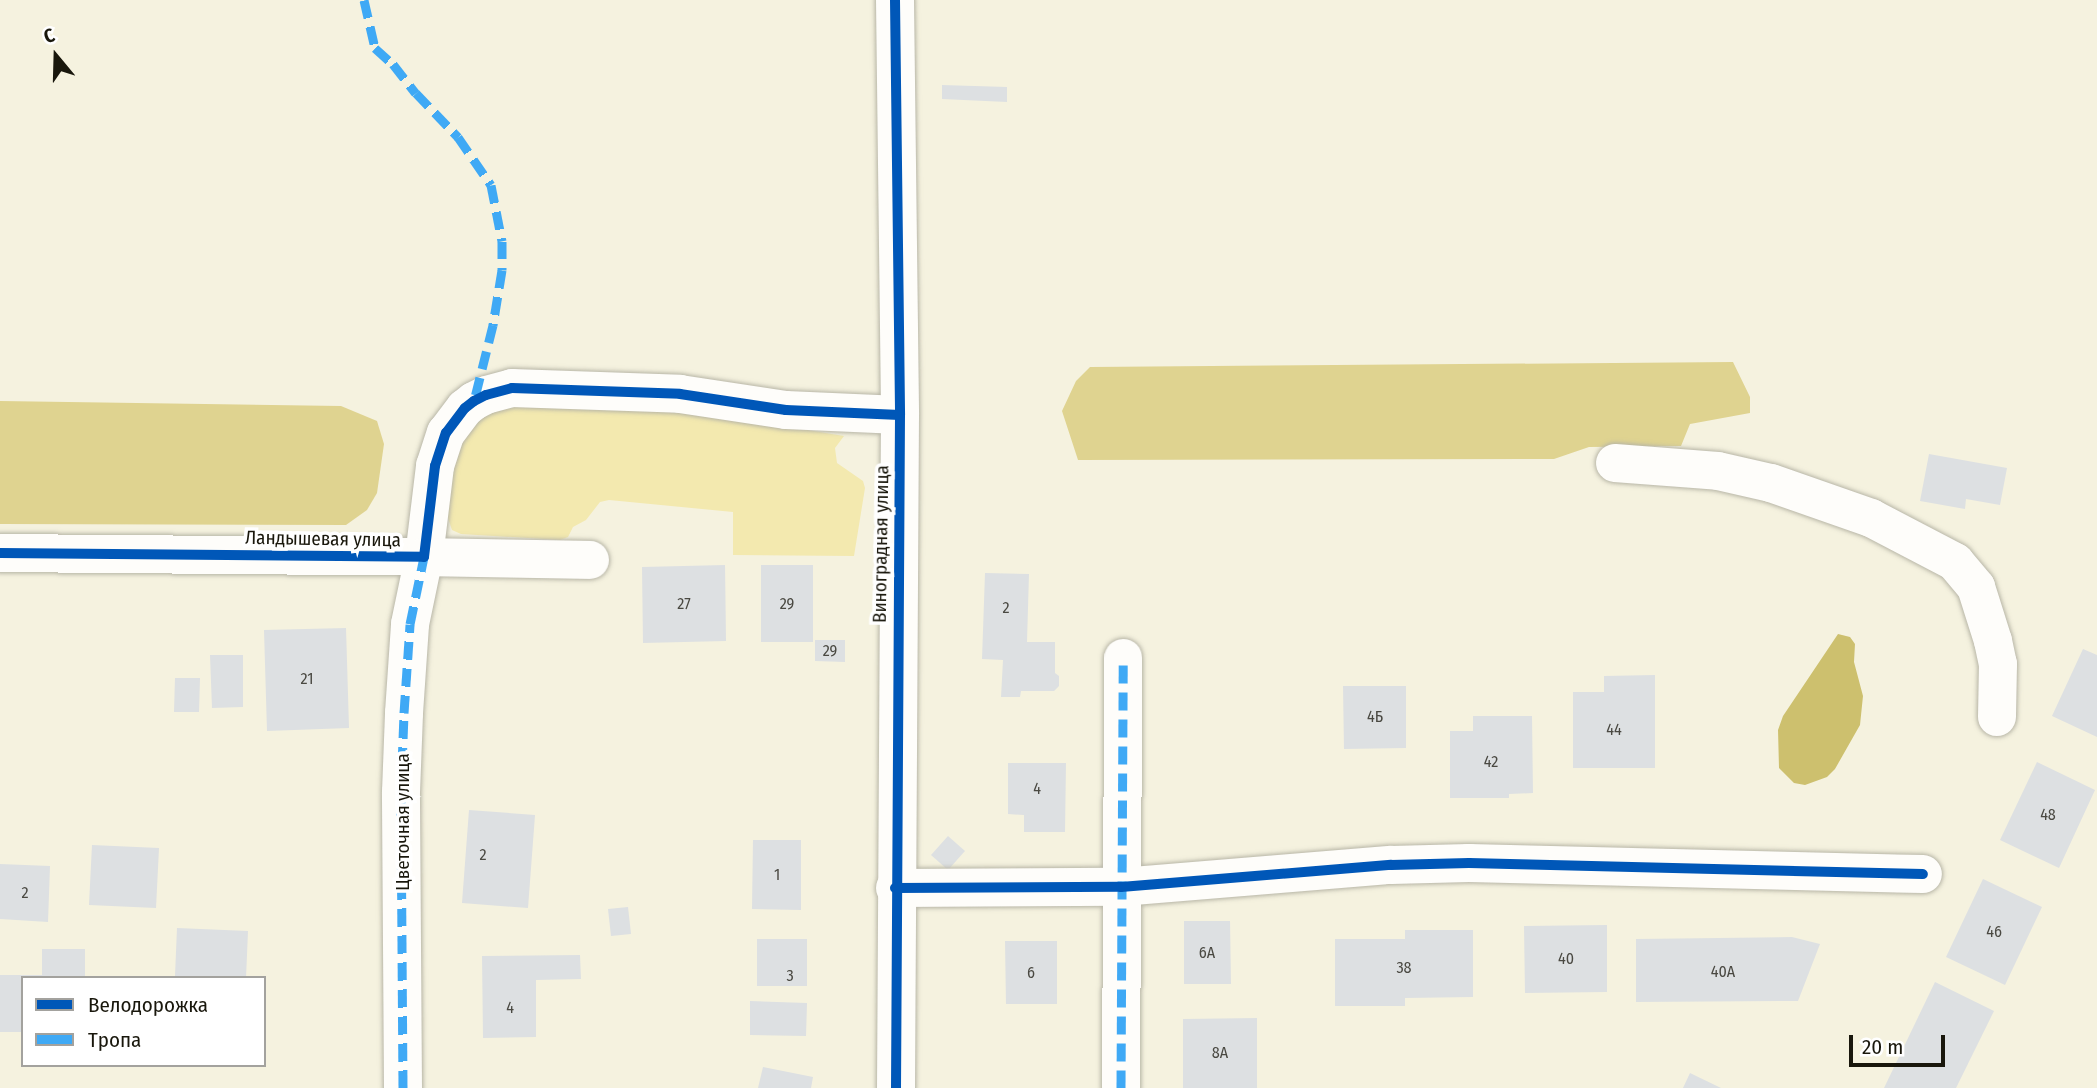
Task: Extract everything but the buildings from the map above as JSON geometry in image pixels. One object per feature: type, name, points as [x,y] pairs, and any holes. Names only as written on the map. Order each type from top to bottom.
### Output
[{"type":"street","name":"Виноградная улица","points":[[895,0],[900,415],[895,888],[896,1088]]},
{"type":"street","name":"Ландышевая улица","points":[[0,554],[424,557],[435,466],[446,433],[465,408],[499,390],[527,387],[680,394],[786,410],[900,415]]},
{"type":"street","points":[[1615,463],[1718,471],[1771,483],[1871,518],[1955,562],[1976,587],[1993,641],[1998,664],[1997,717]]},
{"type":"street","points":[[424,557],[590,560]]},
{"type":"street","name":"Цветочная улица","points":[[403,1088],[404,726],[410,624],[424,557]]},
{"type":"street","points":[[1121,1088],[1123,658]]},
{"type":"street","points":[[895,888],[1121,887],[1391,865],[1469,863],[1923,874]]},
{"type":"shaded area","points":[[1733,362],[1750,397],[1750,413],[1690,424],[1681,446],[1589,447],[1554,459],[1078,460],[1062,411],[1076,381],[1090,367]]},
{"type":"shaded area","points":[[0,401],[341,406],[377,421],[384,444],[377,493],[367,510],[346,525],[0,524]]},
{"type":"shaded area","points":[[539,402],[729,417],[844,436],[835,448],[837,463],[863,481],[865,488],[854,556],[733,555],[733,512],[609,500],[600,502],[586,520],[573,527],[568,537],[560,540],[461,534],[452,530],[447,515],[453,456],[475,424],[495,408]]},
{"type":"shaded area","points":[[1838,634],[1850,637],[1855,644],[1854,662],[1863,696],[1860,725],[1835,769],[1827,777],[1805,785],[1794,783],[1779,768],[1778,730],[1783,716]]},
{"type":"marked path","points":[[364,0],[375,48],[393,64],[416,93],[458,137],[491,185],[502,241],[502,270],[493,325],[474,401]]},
{"type":"marked path","points":[[403,1088],[401,792],[404,713],[410,624],[424,557]]},
{"type":"marked path","points":[[1121,1088],[1123,658]]},
{"type":"cycle path","points":[[895,0],[900,415],[896,1088]]},
{"type":"cycle path","points":[[0,553],[424,557],[435,466],[446,433],[465,408],[474,401],[512,388],[680,394],[786,410],[900,415]]},
{"type":"cycle path","points":[[895,888],[1121,887],[1391,865],[1469,863],[1923,874]]}]
